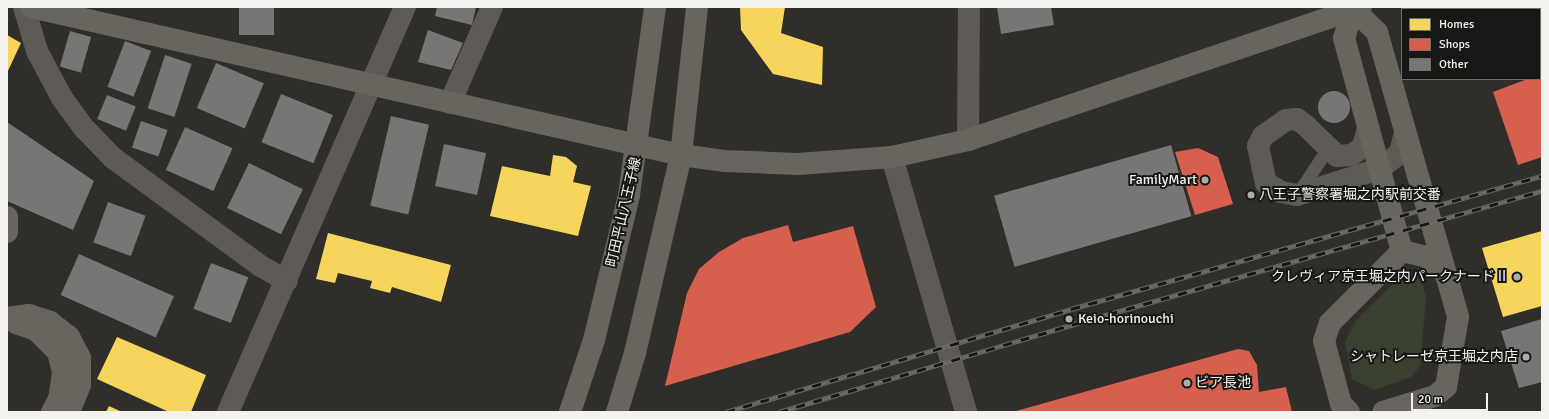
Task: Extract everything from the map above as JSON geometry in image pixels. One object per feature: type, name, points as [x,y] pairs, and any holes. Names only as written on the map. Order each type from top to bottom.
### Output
[{"type":"street","points":[[24,7],[37,50],[62,98],[84,128],[113,158],[259,265],[286,281]]},
{"type":"street","points":[[31,7],[638,146],[681,155],[771,164],[892,157],[968,140],[1357,8]]},
{"type":"street","points":[[228,412],[405,7]]},
{"type":"street","points":[[450,103],[492,7]]},
{"type":"street","name":"町田平山八王子線","points":[[570,412],[595,332],[638,146],[655,7]]},
{"type":"street","points":[[617,412],[637,345],[681,155],[697,7]]},
{"type":"street","points":[[968,140],[969,7]]},
{"type":"street","points":[[1357,8],[1344,38],[1402,251]]},
{"type":"street","points":[[1357,8],[1377,32],[1404,137],[1458,317],[1446,387],[1435,396],[1383,412]]},
{"type":"street","points":[[1368,128],[1363,147],[1352,155],[1337,156],[1327,150],[1297,120],[1286,120],[1263,136],[1258,146],[1266,183],[1281,192],[1297,195],[1379,169],[1400,153],[1404,137]]},
{"type":"street","points":[[892,157],[966,412]]},
{"type":"street","points":[[7,217],[7,232]]},
{"type":"street","points":[[1402,251],[1427,257],[1446,274]]},
{"type":"street","points":[[1349,412],[1341,404],[1324,341],[1330,323],[1402,251]]},
{"type":"street","points":[[7,319],[28,315],[50,322],[68,337],[80,358],[80,385],[69,412]]},
{"type":"street","points":[[7,319],[36,330],[58,352],[63,372],[59,399],[52,412]]},
{"type":"lane","points":[[1297,195],[1327,150]]},
{"type":"green space","points":[[1404,273],[1414,273],[1422,282],[1426,298],[1420,366],[1411,377],[1374,390],[1352,379],[1345,342],[1356,320]]},
{"type":"building: Homes","points":[[740,7],[785,7],[781,33],[823,47],[822,85],[773,74],[741,30]]},
{"type":"building: Homes","points":[[7,35],[21,43],[7,73]]},
{"type":"building: Homes","points":[[553,155],[566,157],[577,166],[573,182],[591,186],[578,236],[490,216],[502,166],[550,176]]},
{"type":"building: Homes","name":"クレヴィア京王堀之内パークナードⅡ","points":[[1542,231],[1542,306],[1503,317],[1482,248]]},
{"type":"building: Homes","points":[[328,233],[451,265],[441,302],[392,287],[390,293],[370,288],[372,281],[338,273],[335,283],[316,279]]},
{"type":"building: Homes","points":[[117,337],[206,375],[191,412],[169,412],[97,379]]},
{"type":"building: Homes","points":[[109,406],[122,412],[106,412]]},
{"type":"building: Shops","points":[[1542,21],[1542,157],[1518,165],[1493,92],[1524,80],[1541,80]]},
{"type":"building: Shops","name":"FamilyMart","points":[[1198,148],[1218,157],[1233,204],[1195,215],[1175,152]]},
{"type":"building: Shops","points":[[788,225],[793,242],[853,226],[876,307],[850,332],[665,386],[687,293],[699,269],[719,252],[743,238]]},
{"type":"building: Shops","name":"ビア長池","points":[[1238,349],[1249,351],[1257,365],[1259,392],[1286,387],[1292,412],[1012,412]]},
{"type":"building: Other","points":[[239,7],[274,7],[274,35],[239,35]]},
{"type":"building: Other","points":[[437,7],[476,7],[472,25],[435,16]]},
{"type":"building: Other","points":[[997,7],[1051,7],[1054,25],[1001,34]]},
{"type":"building: Other","points":[[428,30],[463,43],[451,70],[418,62]]},
{"type":"building: Other","points":[[70,31],[91,37],[81,73],[60,67]]},
{"type":"building: Other","points":[[125,41],[151,51],[134,97],[107,87]]},
{"type":"building: Other","points":[[165,55],[192,64],[174,117],[148,108]]},
{"type":"building: Other","points":[[216,63],[264,83],[245,128],[197,108]]},
{"type":"building: Other","points":[[1331,91],[1337,91],[1346,95],[1350,107],[1346,119],[1337,123],[1331,123],[1322,119],[1318,110],[1318,104],[1322,95]]},
{"type":"building: Other","points":[[281,94],[333,115],[313,163],[262,142]]},
{"type":"building: Other","points":[[107,95],[136,107],[126,131],[97,119]]},
{"type":"building: Other","points":[[391,116],[429,125],[408,214],[370,206]]},
{"type":"building: Other","points":[[141,121],[167,130],[158,157],[132,147]]},
{"type":"building: Other","points":[[7,122],[94,181],[73,230],[7,201]]},
{"type":"building: Other","points":[[185,127],[233,148],[213,191],[166,170]]},
{"type":"building: Other","points":[[444,144],[486,153],[477,195],[435,186]]},
{"type":"building: Other","points":[[1171,145],[1191,216],[1015,267],[994,196]]},
{"type":"building: Other","points":[[249,163],[303,189],[281,234],[227,208]]},
{"type":"building: Other","points":[[108,202],[146,216],[131,256],[93,242]]},
{"type":"building: Other","points":[[79,254],[174,296],[156,337],[61,295]]},
{"type":"building: Other","points":[[211,263],[248,277],[231,323],[193,309]]},
{"type":"building: Other","name":"シャトレーゼ京王堀之内店","points":[[1542,319],[1542,382],[1519,388],[1501,331]]},
{"type":"railway","points":[[726,412],[1071,309],[1542,176]]},
{"type":"railway","points":[[779,412],[1074,324],[1542,191]]},
{"type":"place","name":"FamilyMart","points":[[1205,180]]},
{"type":"place","name":"八王子警察署堀之内駅前交番","points":[[1251,195]]},
{"type":"place","name":"クレヴィア京王堀之内パークナードⅡ","points":[[1517,277]]},
{"type":"place","name":"Keio-horinouchi","points":[[1069,319]]},
{"type":"place","name":"シャトレーゼ京王堀之内店","points":[[1526,357]]},
{"type":"place","name":"ビア長池","points":[[1187,383]]}]
